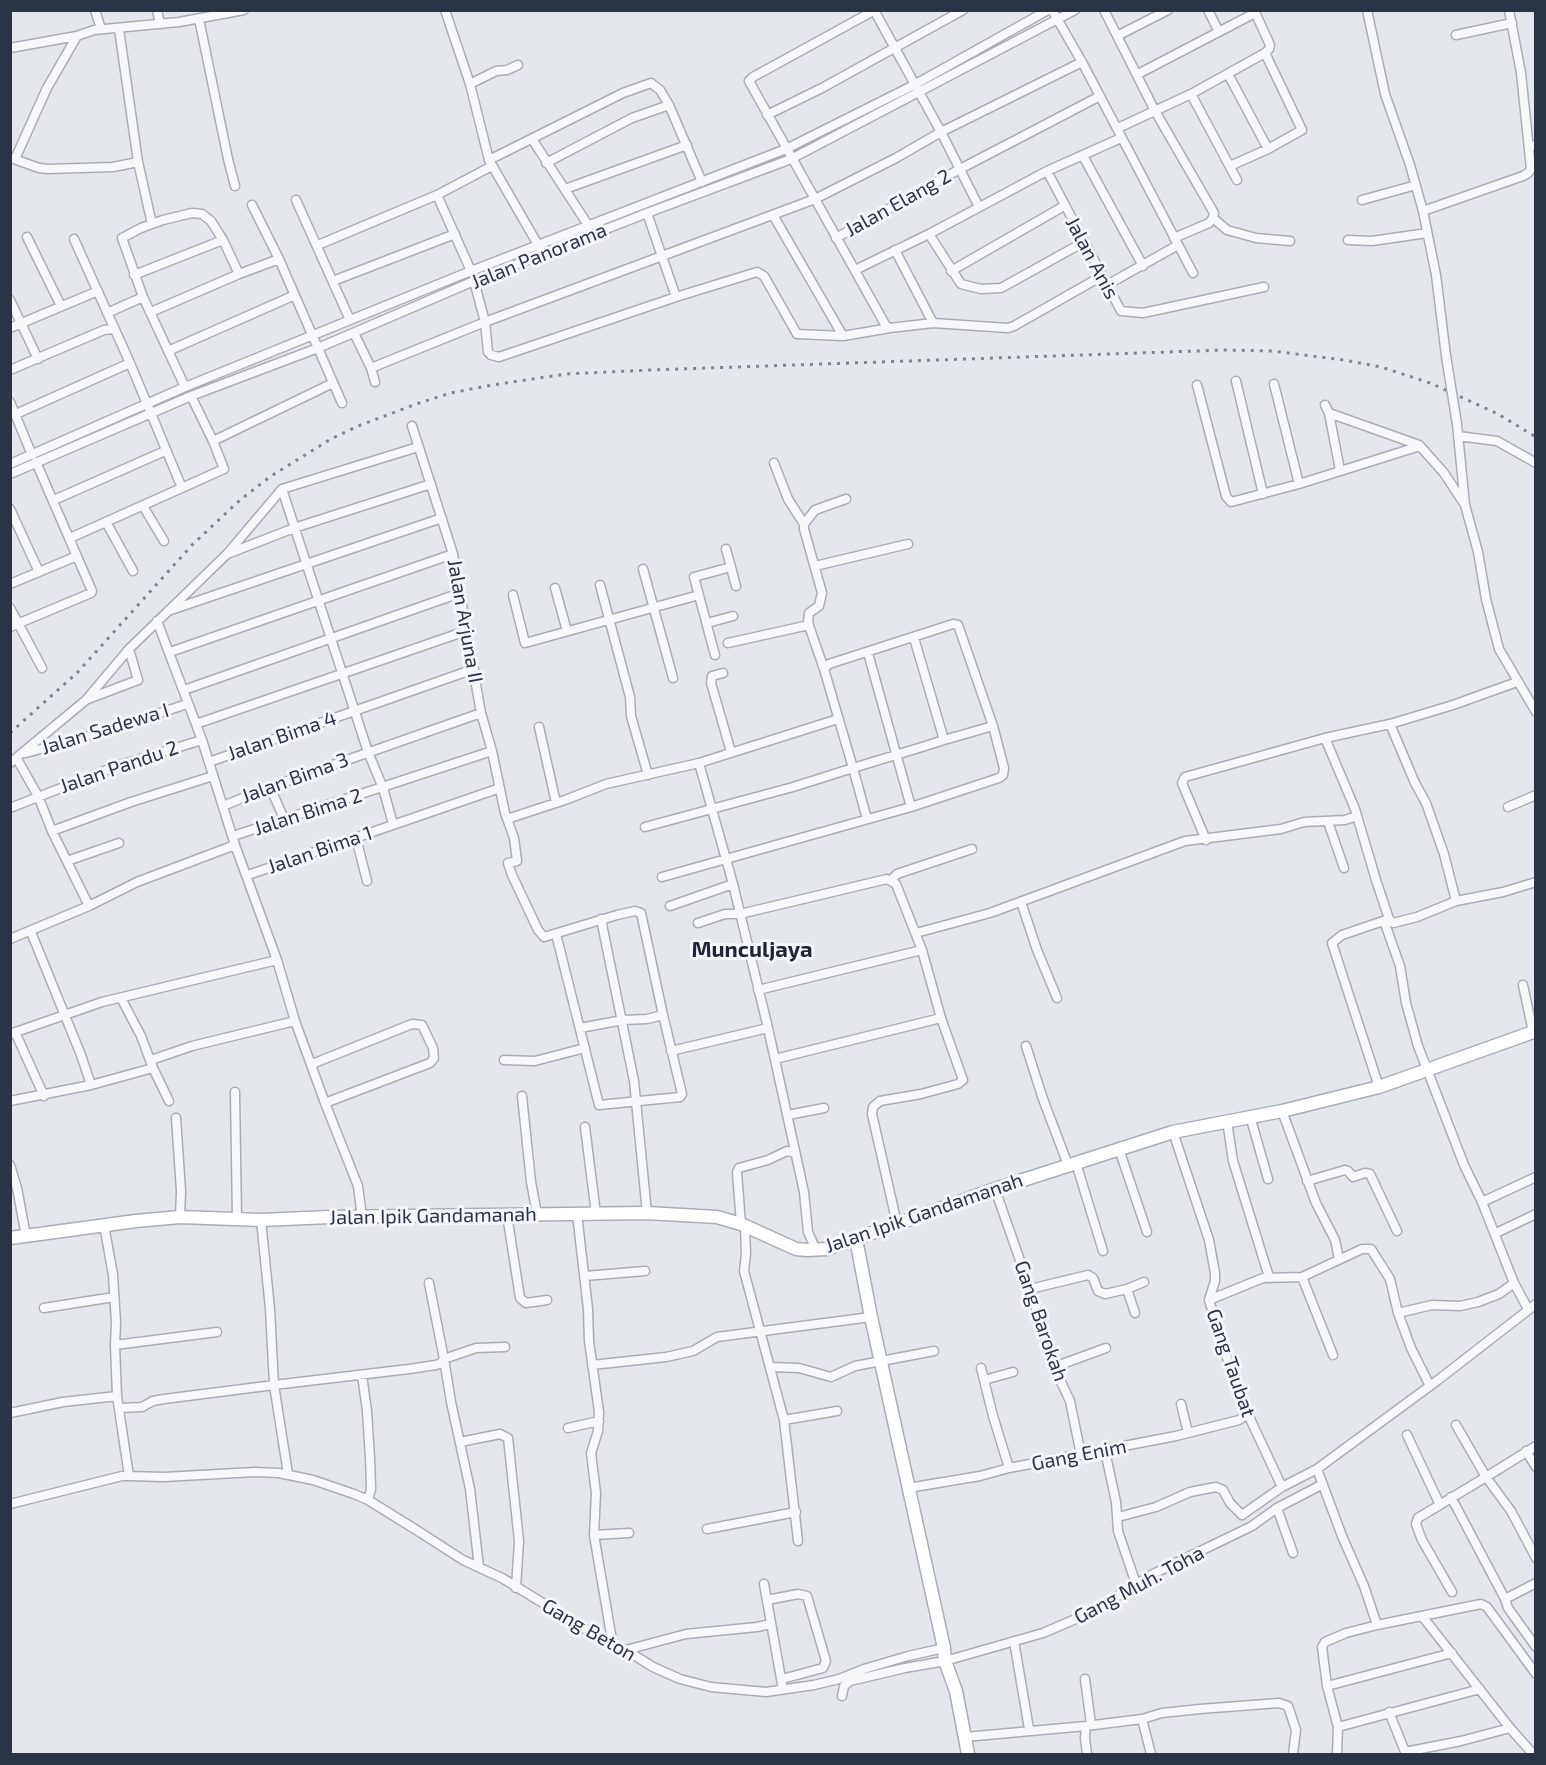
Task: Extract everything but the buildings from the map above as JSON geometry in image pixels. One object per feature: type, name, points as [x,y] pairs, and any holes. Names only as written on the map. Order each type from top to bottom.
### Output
[{"type":"street","points":[[95,10],[101,29]]},
{"type":"street","points":[[157,10],[160,24]]},
{"type":"street","points":[[10,48],[77,36],[101,29],[199,19],[244,10]]},
{"type":"street","points":[[445,10],[470,84],[491,163],[541,250]]},
{"type":"street","points":[[767,115],[963,10]]},
{"type":"street","points":[[10,464],[34,458],[148,410],[185,387],[350,320],[471,271],[541,250],[588,225],[786,149],[916,89],[1048,10]]},
{"type":"street","points":[[1052,10],[1118,128],[1121,138],[1193,273]]},
{"type":"street","name":"Jalan Panorama","points":[[148,410],[318,348],[541,250],[791,159],[916,89],[1075,10]]},
{"type":"street","points":[[1104,10],[1155,111],[1214,213],[1209,223],[1176,242],[1143,266],[1107,285]]},
{"type":"street","points":[[1117,36],[1168,10]]},
{"type":"street","points":[[1208,10],[1218,32]]},
{"type":"street","points":[[1367,10],[1385,94],[1416,185],[1436,275],[1465,505],[1478,552],[1486,599],[1499,649],[1536,712]]},
{"type":"street","points":[[1423,212],[1528,173],[1531,169],[1534,146],[1509,10]]},
{"type":"street","points":[[890,328],[886,326],[791,159],[749,80],[874,11],[941,132],[979,207]]},
{"type":"street","points":[[1118,128],[1228,74],[1265,53],[1269,45],[1254,12],[1138,74]]},
{"type":"street","points":[[199,19],[235,186]]},
{"type":"street","points":[[1456,35],[1512,23]]},
{"type":"street","points":[[119,28],[138,162],[152,224]]},
{"type":"street","points":[[77,36],[47,88],[13,158],[48,169],[113,167],[138,162]]},
{"type":"street","points":[[1230,166],[1302,130],[1265,53]]},
{"type":"street","points":[[371,368],[485,322],[815,199],[896,158],[941,132],[1082,62]]},
{"type":"street","points":[[470,84],[496,71],[507,70],[518,65]]},
{"type":"street","points":[[1228,74],[1268,149]]},
{"type":"street","points":[[318,245],[438,195],[532,139],[623,93],[651,83],[660,90],[669,105],[702,182]]},
{"type":"street","points":[[1191,94],[1237,180]]},
{"type":"street","name":"Jalan Elang 2","points":[[836,238],[960,169],[1100,96]]},
{"type":"street","points":[[546,163],[632,118],[669,105]]},
{"type":"street","points":[[855,270],[929,234],[1047,171],[1121,138]]},
{"type":"street","points":[[532,139],[588,225]]},
{"type":"street","points":[[565,189],[687,145]]},
{"type":"street","points":[[1083,156],[1143,266]]},
{"type":"street","name":"Jalan Anis","points":[[1047,171],[1121,311],[1136,314],[1264,287]]},
{"type":"street","points":[[1362,200],[1416,185]]},
{"type":"street","points":[[438,195],[471,271]]},
{"type":"street","points":[[296,200],[350,320]]},
{"type":"street","points":[[252,206],[279,259],[342,403]]},
{"type":"street","points":[[951,271],[1064,206]]},
{"type":"street","points":[[185,387],[143,297],[123,238],[152,224],[192,213],[202,214],[211,220],[239,274]]},
{"type":"street","points":[[646,213],[664,257],[676,297]]},
{"type":"street","points":[[773,215],[843,336]]},
{"type":"street","points":[[1213,218],[1227,230],[1256,237],[1290,241]]},
{"type":"street","points":[[1348,240],[1381,240],[1427,233]]},
{"type":"street","points":[[333,281],[455,234]]},
{"type":"street","points":[[929,234],[962,285],[981,289],[1001,288],[1084,242]]},
{"type":"street","points":[[27,237],[61,306]]},
{"type":"street","points":[[74,239],[130,363],[182,488]]},
{"type":"street","points":[[134,275],[223,240]]},
{"type":"street","points":[[895,250],[933,323]]},
{"type":"street","points":[[151,312],[279,259]]},
{"type":"street","points":[[474,281],[485,322],[488,352],[499,357],[757,272],[764,276],[797,334],[843,336],[933,323],[998,328],[1014,326],[1102,276]]},
{"type":"street","points":[[10,328],[98,291]]},
{"type":"street","points":[[168,351],[295,296]]},
{"type":"street","points":[[107,313],[143,297]]},
{"type":"street","points":[[10,300],[38,359]]},
{"type":"street","points":[[10,370],[104,330],[113,329]]},
{"type":"street","points":[[354,333],[371,368],[375,382]]},
{"type":"street","points":[[16,414],[130,363]]},
{"type":"street","points":[[1236,381],[1263,494]]},
{"type":"street","points":[[213,441],[333,382]]},
{"type":"street","points":[[1274,384],[1299,484]]},
{"type":"street","points":[[1197,385],[1228,499],[1233,502],[1420,446]]},
{"type":"street","points":[[70,538],[224,469],[191,396]]},
{"type":"street","points":[[10,402],[92,591],[14,626]]},
{"type":"street","points":[[1340,470],[1327,409],[1420,446],[1444,474],[1465,505]]},
{"type":"street","name":"Jalan Arjuna II","points":[[412,426],[453,554],[481,713],[507,819],[514,838],[517,861],[508,863],[542,936],[556,934]]},
{"type":"street","points":[[1458,436],[1497,441],[1536,464]]},
{"type":"street","points":[[89,906],[52,831],[38,796],[17,758],[86,700],[129,649],[227,554],[282,489],[418,447]]},
{"type":"street","points":[[54,500],[165,451]]},
{"type":"street","points":[[10,474],[34,458]]},
{"type":"street","points":[[774,463],[788,499],[804,524],[815,566],[822,600],[819,606],[809,613],[809,625],[867,819]]},
{"type":"street","points":[[227,554],[294,528],[431,484]]},
{"type":"street","points":[[282,489],[368,752],[383,788],[393,824]]},
{"type":"street","points":[[804,524],[814,510],[846,499]]},
{"type":"street","points":[[143,506],[164,541]]},
{"type":"street","points":[[10,509],[39,572]]},
{"type":"street","points":[[165,612],[442,518]]},
{"type":"street","points":[[106,522],[133,571]]},
{"type":"street","points":[[815,566],[908,544]]},
{"type":"street","points":[[726,549],[736,586]]},
{"type":"street","points":[[170,652],[453,554]]},
{"type":"street","points":[[10,584],[77,556]]},
{"type":"street","points":[[715,655],[694,577],[731,567]]},
{"type":"street","points":[[644,569],[673,678]]},
{"type":"street","points":[[600,585],[630,698],[631,716],[648,775]]},
{"type":"street","points":[[555,588],[567,631]]},
{"type":"street","points":[[184,690],[460,593]]},
{"type":"street","points":[[513,595],[525,643],[699,596]]},
{"type":"street","points":[[10,608],[14,626],[42,668]]},
{"type":"street","points":[[707,623],[733,616]]},
{"type":"street","points":[[157,621],[202,740],[325,1103],[358,1186],[362,1218]]},
{"type":"street","points":[[662,877],[911,807],[1002,777],[1004,768],[993,726],[958,625],[953,624],[829,664],[824,669]]},
{"type":"street","points":[[728,643],[809,625]]},
{"type":"street","points":[[196,724],[466,631]]},
{"type":"street","points":[[914,638],[944,740]]},
{"type":"street","points":[[86,700],[138,680],[129,649]]},
{"type":"street","points":[[868,653],[911,807]]},
{"type":"street","name":"Jalan Bima 4","points":[[209,762],[474,669]]},
{"type":"street","points":[[723,673],[712,676],[711,682],[731,752]]},
{"type":"street","points":[[1206,840],[1182,783],[1185,777],[1325,738],[1390,724],[1517,682]]},
{"type":"street","name":"Jalan Sadewa I","points":[[17,758],[187,704]]},
{"type":"street","name":"Jalan Bima 3","points":[[223,806],[270,787],[481,713]]},
{"type":"street","points":[[507,819],[606,784],[699,763],[838,719]]},
{"type":"street","points":[[1390,724],[1426,803],[1444,854],[1456,902]]},
{"type":"street","points":[[645,826],[711,809],[993,726]]},
{"type":"street","points":[[539,727],[556,803]]},
{"type":"street","points":[[1118,1516],[1156,1507],[1190,1492],[1216,1487],[1222,1490],[1230,1503],[1242,1515],[1282,1487],[1320,1477],[1430,1386],[1532,1307],[1514,1283],[1496,1233],[1464,1165],[1418,1046],[1387,920],[1356,816],[1325,738]]},
{"type":"street","name":"Jalan Pandu 2","points":[[10,808],[117,766],[202,740]]},
{"type":"street","name":"Jalan Bima 2","points":[[10,939],[31,932],[234,840],[492,751]]},
{"type":"street","points":[[699,763],[733,884],[768,1028],[804,1192],[808,1232],[816,1250]]},
{"type":"street","points":[[52,831],[131,802],[213,776]]},
{"type":"street","points":[[270,787],[285,821]]},
{"type":"street","name":"Jalan Bima 1","points":[[248,875],[500,788]]},
{"type":"street","points":[[1508,807],[1536,795]]},
{"type":"street","points":[[916,933],[990,913],[1185,841],[1281,829],[1304,822],[1345,820],[1356,816]]},
{"type":"street","points":[[1328,822],[1344,868]]},
{"type":"street","points":[[356,838],[367,881]]},
{"type":"street","points":[[67,861],[120,843]]},
{"type":"street","points":[[698,923],[725,914],[740,914],[891,880],[897,874],[972,849]]},
{"type":"street","points":[[891,880],[896,884],[916,933],[941,1018],[962,1078],[962,1082],[921,1094],[880,1101],[873,1107],[872,1114],[897,1224]]},
{"type":"street","points":[[1379,1086],[1332,943],[1342,935],[1387,920],[1396,924],[1456,902],[1536,882]]},
{"type":"street","points":[[670,906],[733,884]]},
{"type":"street","points":[[1021,902],[1037,950],[1058,998]]},
{"type":"street","points":[[635,911],[642,913],[681,1097],[599,1105],[556,934],[601,919],[635,911]]},
{"type":"street","points":[[601,919],[623,1020],[636,1100],[647,1213]]},
{"type":"street","points":[[31,932],[91,1085]]},
{"type":"street","points":[[758,990],[922,950]]},
{"type":"street","points":[[44,1096],[13,1033],[63,1014],[277,960]]},
{"type":"street","points":[[1523,985],[1534,1031]]},
{"type":"street","points":[[121,998],[141,1036],[169,1101]]},
{"type":"street","points":[[580,1028],[663,1015]]},
{"type":"street","points":[[775,1059],[941,1018]]},
{"type":"street","points":[[10,1101],[91,1085],[152,1064],[192,1046],[296,1021]]},
{"type":"street","points":[[312,1064],[412,1024],[422,1025],[433,1048],[434,1058],[430,1063],[325,1103]]},
{"type":"street","points":[[671,1051],[768,1028]]},
{"type":"street","name":"Jalan Ipik Gandamanah","points":[[10,1238],[180,1217],[261,1220],[330,1216],[362,1218],[647,1213],[706,1215],[743,1225],[796,1249],[816,1250],[834,1247],[994,1189],[1173,1132],[1282,1111],[1379,1086],[1534,1031]]},
{"type":"street","points":[[1026,1046],[1043,1099],[1072,1164],[1103,1251]]},
{"type":"street","points":[[504,1060],[535,1061],[585,1048]]},
{"type":"street","points":[[236,1092],[237,1219]]},
{"type":"street","points":[[522,1096],[531,1182],[537,1214]]},
{"type":"street","points":[[788,1115],[824,1108]]},
{"type":"street","points":[[1282,1111],[1307,1181],[1329,1232],[1335,1240],[1339,1260]]},
{"type":"street","points":[[1250,1116],[1268,1179]]},
{"type":"street","points":[[176,1118],[181,1191],[180,1217]]},
{"type":"street","points":[[1227,1121],[1233,1161],[1269,1277]]},
{"type":"street","points":[[585,1128],[596,1214]]},
{"type":"street","name":"Gang Taubat","points":[[1173,1132],[1209,1240],[1215,1273],[1209,1299],[1238,1393],[1282,1487]]},
{"type":"street","points":[[1119,1149],[1147,1233]]},
{"type":"street","points":[[795,1153],[787,1151],[768,1160],[739,1168],[737,1172],[746,1254],[744,1271],[784,1420],[798,1541]]},
{"type":"street","points":[[10,1165],[26,1236]]},
{"type":"street","points":[[1307,1181],[1345,1170],[1353,1177],[1369,1173],[1374,1179],[1397,1231]]},
{"type":"street","points":[[1482,1202],[1536,1177]]},
{"type":"street","name":"Gang Barokah","points":[[994,1189],[1030,1289],[1054,1367],[1070,1401],[1081,1455]]},
{"type":"street","points":[[577,1214],[599,1421],[591,1453],[596,1492],[594,1535],[613,1646]]},
{"type":"street","points":[[1496,1233],[1536,1214]]},
{"type":"street","points":[[507,1215],[520,1298],[526,1303],[547,1300]]},
{"type":"street","points":[[261,1220],[270,1309],[274,1385],[288,1474]]},
{"type":"street","points":[[104,1225],[113,1275],[117,1396],[129,1476]]},
{"type":"street","points":[[856,1239],[880,1361],[944,1655],[956,1691],[968,1755]]},
{"type":"street","points":[[1209,1299],[1269,1277],[1302,1277],[1362,1249],[1371,1249],[1390,1279],[1398,1313],[1411,1348],[1430,1386]]},
{"type":"street","points":[[585,1276],[645,1271]]},
{"type":"street","points":[[1030,1289],[1088,1275],[1093,1278],[1096,1288],[1105,1294],[1144,1282]]},
{"type":"street","points":[[1302,1277],[1333,1355]]},
{"type":"street","points":[[429,1282],[470,1489],[479,1567]]},
{"type":"street","points":[[1398,1313],[1432,1305],[1460,1306],[1478,1302],[1499,1294],[1514,1283]]},
{"type":"street","points":[[1127,1289],[1135,1313]]},
{"type":"street","points":[[44,1308],[114,1297]]},
{"type":"street","points":[[592,1365],[693,1351],[717,1337],[871,1317]]},
{"type":"street","points":[[115,1345],[217,1332]]},
{"type":"street","points":[[120,1408],[141,1407],[164,1399],[436,1365],[444,1359],[476,1348],[505,1347]]},
{"type":"street","points":[[1054,1367],[1106,1348]]},
{"type":"street","points":[[771,1367],[799,1368],[831,1377],[848,1368],[934,1351]]},
{"type":"street","points":[[981,1368],[993,1416],[1010,1468]]},
{"type":"street","points":[[984,1380],[1013,1372]]},
{"type":"street","points":[[362,1375],[370,1458],[368,1500]]},
{"type":"street","points":[[10,1413],[55,1404],[117,1396]]},
{"type":"street","points":[[1182,1404],[1188,1433]]},
{"type":"street","points":[[784,1420],[837,1411]]},
{"type":"street","name":"Gang Enim","points":[[908,1488],[980,1476],[1188,1433],[1239,1420],[1248,1414]]},
{"type":"street","points":[[568,1428],[599,1421]]},
{"type":"street","points":[[1456,1425],[1486,1477],[1511,1511],[1536,1558]]},
{"type":"street","points":[[460,1442],[500,1434],[508,1438],[519,1541],[516,1588]]},
{"type":"street","points":[[1407,1435],[1440,1505]]},
{"type":"street","points":[[1452,1592],[1417,1530],[1416,1521],[1451,1497],[1536,1446]]},
{"type":"street","points":[[1105,1450],[1118,1516],[1118,1531],[1134,1578]]},
{"type":"street","points":[[1526,1451],[1536,1467]]},
{"type":"street","name":"Gang Beton","points":[[10,1504],[122,1476],[164,1477],[255,1472],[288,1474],[313,1480],[368,1500],[463,1560],[502,1578],[613,1646],[627,1650],[653,1667],[695,1683],[765,1692],[839,1679],[877,1665],[944,1655]]},
{"type":"street","points":[[1320,1477],[1377,1624]]},
{"type":"street","name":"Gang Muh. Toha","points":[[944,1655],[1043,1633],[1078,1618],[1098,1608],[1134,1578],[1252,1526],[1320,1477]]},
{"type":"street","points":[[1451,1497],[1509,1608],[1536,1647]]},
{"type":"street","points":[[1277,1508],[1293,1553]]},
{"type":"street","points":[[707,1529],[796,1512]]},
{"type":"street","points":[[594,1535],[629,1533]]},
{"type":"street","points":[[1505,1599],[1536,1583]]},
{"type":"street","points":[[764,1584],[784,1689]]},
{"type":"street","points":[[767,1600],[798,1594],[807,1596],[825,1658],[826,1665],[823,1668],[782,1679]]},
{"type":"street","points":[[1337,1755],[1338,1727],[1327,1686],[1322,1644],[1346,1633],[1377,1624],[1484,1605],[1536,1674]]},
{"type":"street","points":[[1422,1616],[1533,1755]]},
{"type":"street","points":[[627,1650],[686,1634],[771,1624]]},
{"type":"street","points":[[1014,1641],[1029,1729]]},
{"type":"street","points":[[1327,1686],[1452,1653]]},
{"type":"street","points":[[842,1696],[844,1686],[850,1681],[905,1668],[944,1655]]},
{"type":"street","points":[[1085,1679],[1087,1755]]},
{"type":"street","points":[[1338,1727],[1480,1689]]},
{"type":"street","points":[[965,1737],[1142,1719],[1162,1713],[1200,1709],[1280,1704],[1288,1706],[1296,1730],[1293,1755]]},
{"type":"street","points":[[1389,1712],[1406,1753],[1510,1728]]},
{"type":"street","points":[[1142,1719],[1152,1755]]},
{"type":"railway","points":[[10,733],[77,673],[192,545],[240,500],[271,476],[331,439],[358,426],[451,393],[492,385],[566,374],[650,370],[1225,350],[1272,351],[1381,367],[1430,383],[1498,414],[1536,437]]},
{"type":"district","name":"Munculjaya","points":[[752,950]]}]
